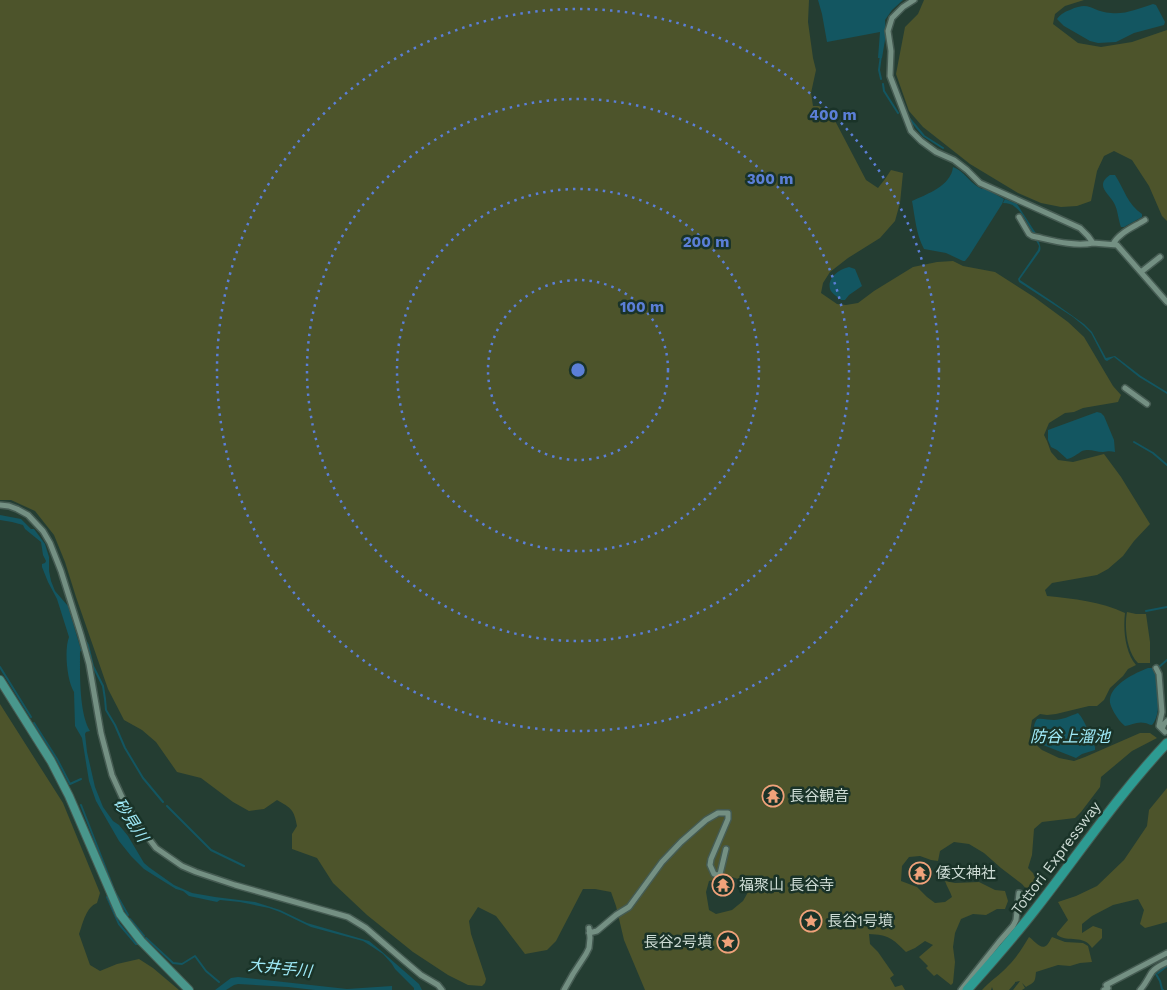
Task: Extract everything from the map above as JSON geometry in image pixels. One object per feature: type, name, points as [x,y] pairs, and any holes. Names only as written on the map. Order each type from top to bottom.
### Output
[{"type":"highway","name":"Tottori Expressway","points":[[967,990],[1006,946],[1128,787],[1167,743]]},
{"type":"highway","name":"Tottori Expressway","points":[[973,990],[1009,950],[1102,827],[1167,750]]},
{"type":"main road","points":[[0,680],[51,761],[69,796],[120,914],[141,941],[189,990]]},
{"type":"street","points":[[914,0],[903,7],[892,18],[888,31],[890,76],[911,131],[936,152],[954,160],[980,183],[1080,228],[1093,243]]},
{"type":"street","points":[[1019,217],[1032,236],[1084,245],[1093,243],[1117,245],[1167,302]]},
{"type":"street","points":[[1113,244],[1119,236],[1146,220]]},
{"type":"street","points":[[1113,234],[1119,236]]},
{"type":"street","points":[[1141,272],[1160,257]]},
{"type":"street","points":[[1125,388],[1147,404]]},
{"type":"street","points":[[0,505],[9,506],[28,515],[43,530],[50,543],[67,589],[89,664],[101,733],[112,775],[137,823],[156,848],[182,866],[196,872],[348,917],[366,928],[421,975],[438,985],[442,990]]},
{"type":"street","points":[[1156,668],[1159,674],[1162,712],[1159,726],[1164,730],[1167,720]]},
{"type":"street","points":[[564,990],[586,954],[590,944],[589,931],[598,931],[616,915],[629,907],[662,862],[681,842],[706,820],[718,813],[724,812],[728,813],[728,819],[711,858],[710,865],[717,876],[720,874],[726,849]]},
{"type":"street","points":[[961,990],[1013,926],[1016,920],[1019,893]]},
{"type":"street","points":[[1104,990],[1108,988],[1106,985],[1167,952]]},
{"type":"street","points":[[1140,990],[1152,972],[1167,962]]},
{"type":"green space","points":[[0,0],[809,0],[808,22],[816,70],[811,93],[813,106],[819,106],[832,115],[866,180],[878,188],[891,170],[903,173],[900,203],[895,221],[880,238],[830,272],[823,283],[821,293],[837,304],[858,303],[913,267],[953,261],[963,266],[995,272],[1034,297],[1068,322],[1084,337],[1113,386],[1121,395],[1118,402],[1065,413],[1049,423],[1044,435],[1051,452],[1058,460],[1073,462],[1104,454],[1121,477],[1150,524],[1123,556],[1108,569],[1097,575],[1052,583],[1045,590],[1047,596],[1096,603],[1125,613],[1126,640],[1129,654],[1136,665],[1128,669],[1110,688],[1104,700],[1097,706],[1089,706],[1056,714],[1040,714],[1032,720],[1030,732],[1034,743],[1042,750],[1059,758],[1074,761],[1140,733],[1150,733],[1157,738],[1132,751],[1101,777],[1100,787],[1075,818],[1042,822],[1034,829],[1032,855],[1028,868],[1033,873],[1037,883],[1035,891],[1028,891],[984,853],[969,844],[954,842],[940,851],[938,861],[920,856],[909,857],[902,866],[901,881],[917,887],[935,903],[945,902],[952,897],[945,881],[955,883],[979,882],[995,890],[1005,891],[1008,901],[1005,909],[997,909],[986,915],[973,914],[961,919],[955,933],[953,947],[955,962],[953,983],[951,985],[937,974],[934,976],[919,957],[933,945],[925,941],[906,952],[890,938],[869,934],[870,944],[894,975],[890,978],[895,987],[902,985],[905,990],[645,990],[624,940],[611,892],[583,889],[556,941],[547,950],[525,954],[496,916],[478,907],[469,921],[471,934],[486,979],[482,986],[468,985],[448,975],[413,952],[367,915],[333,883],[317,858],[292,849],[292,834],[297,826],[295,816],[289,807],[277,800],[264,809],[249,811],[233,802],[201,778],[177,772],[156,742],[142,730],[124,720],[108,689],[54,535],[35,511],[11,500],[0,500]],"holes":[[[729,876],[741,880],[747,894],[743,901],[732,910],[716,914],[709,910],[706,892],[709,881]]]},
{"type":"green space","points":[[924,0],[1084,0],[1065,6],[1055,14],[1053,24],[1078,43],[1101,47],[1132,42],[1167,30],[1167,221],[1162,216],[1149,186],[1132,160],[1114,151],[1104,156],[1097,171],[1091,201],[1077,206],[1061,207],[1041,203],[1018,193],[970,164],[923,127],[909,111],[896,74],[905,27],[918,14]]},
{"type":"green space","points":[[1127,612],[1146,614],[1150,642],[1150,663],[1138,663],[1131,653],[1126,632]]},
{"type":"green space","points":[[0,704],[63,803],[100,893],[97,903],[90,908],[79,934],[90,965],[100,971],[117,964],[139,959],[179,990],[0,990]]},
{"type":"green space","points":[[1167,788],[1167,922],[1145,928],[1140,924],[1144,910],[1138,899],[1113,905],[1092,916],[1082,924],[1082,933],[1093,926],[1102,929],[1102,938],[1092,948],[1085,941],[1057,935],[1068,920],[1058,902],[1097,886],[1124,860],[1147,826],[1149,810]]},
{"type":"green space","points":[[1029,937],[1042,947],[1047,945],[1052,937],[1065,942],[1083,943],[1088,946],[1092,962],[1070,966],[1058,965],[1036,972],[1033,983],[1026,987],[1022,983],[1025,988],[1022,990],[1013,990],[1020,981],[1015,982],[1009,990],[993,990],[992,987],[991,990],[982,990],[1011,963]]},
{"type":"water","points":[[818,0],[903,0],[885,20],[886,34],[882,58],[878,58],[880,32],[827,42]]},
{"type":"water","points":[[1153,4],[1156,5],[1165,22],[1164,25],[1134,33],[1116,42],[1098,43],[1090,41],[1064,26],[1057,19],[1061,14],[1082,6],[1104,12],[1121,13]]},
{"type":"water","points":[[953,167],[961,171],[978,187],[984,188],[1004,199],[965,261],[946,253],[924,249],[917,231],[912,201],[943,184],[951,174]]},
{"type":"water","points":[[1110,175],[1115,175],[1130,201],[1142,214],[1142,217],[1124,227],[1121,227],[1113,201],[1103,187],[1104,180]]},
{"type":"water","points":[[1005,199],[1017,204],[1037,235],[1040,247],[1040,251],[1020,280],[1084,324],[1092,332],[1106,358],[1115,356],[1141,376],[1167,392],[1167,394],[1139,377],[1114,357],[1107,361],[1105,360],[1091,333],[1084,326],[1019,282],[1018,279],[1039,246],[1022,214],[1013,205],[1003,203]]},
{"type":"water","points":[[849,267],[855,269],[862,286],[845,300],[841,300],[831,290],[830,281],[838,272]]},
{"type":"water","points":[[1097,412],[1104,416],[1114,440],[1115,452],[1085,450],[1067,459],[1051,447],[1048,440],[1048,430]]},
{"type":"water","points":[[0,515],[21,519],[31,529],[34,529],[45,544],[49,557],[51,581],[55,591],[68,606],[81,650],[82,704],[86,723],[90,731],[85,734],[95,787],[103,807],[113,821],[128,836],[144,863],[174,885],[192,893],[255,902],[280,910],[307,923],[369,941],[419,984],[422,990],[414,990],[383,954],[363,941],[311,927],[269,908],[240,902],[220,900],[217,902],[189,896],[144,869],[131,856],[119,841],[96,801],[89,781],[82,738],[75,726],[74,692],[67,665],[67,643],[69,637],[57,599],[42,567],[42,564],[46,561],[41,542],[25,529],[23,525],[0,520]]},
{"type":"water","points":[[1148,668],[1152,668],[1155,671],[1158,706],[1155,720],[1152,725],[1140,722],[1125,726],[1111,707],[1112,694],[1119,684]]},
{"type":"water","name":"防谷上溜池","points":[[1078,713],[1085,724],[1095,750],[1076,758],[1038,743],[1034,731],[1037,719],[1057,720]]},
{"type":"water","points":[[238,977],[347,989],[392,986],[392,990],[315,990],[238,984],[226,990],[215,990],[231,978]]},
{"type":"waterway","points":[[881,55],[879,70],[881,79]]},
{"type":"waterway","points":[[883,84],[884,91],[898,113]]},
{"type":"waterway","points":[[909,118],[924,136],[943,148]]},
{"type":"waterway","points":[[1134,442],[1153,453],[1167,465]]},
{"type":"waterway","points":[[1146,611],[1167,607]]},
{"type":"waterway","points":[[85,640],[93,666],[103,686],[106,710],[143,778],[163,802]]},
{"type":"waterway","points":[[1159,667],[1167,660]]},
{"type":"waterway","points":[[0,667],[31,717]]},
{"type":"waterway","points":[[34,723],[57,759],[70,784],[81,779]]},
{"type":"waterway","points":[[81,805],[115,892],[128,915]]},
{"type":"waterway","points":[[167,806],[211,850],[244,866]]},
{"type":"waterway","points":[[107,897],[119,924],[136,944],[140,944]]},
{"type":"waterway","points":[[130,919],[144,936]]},
{"type":"waterway","points":[[146,938],[173,963],[182,964],[195,956],[206,971],[219,982]]},
{"type":"waterway","points":[[1158,973],[1167,966]]},
{"type":"waterway","points":[[1156,974],[1163,990]]},
{"type":"place","name":"長谷観音","points":[[773,796]]},
{"type":"place","name":"倭文神社","points":[[920,873]]},
{"type":"place","name":"福聚山 長谷寺","points":[[723,885]]},
{"type":"place","name":"長谷1号墳","points":[[811,921]]},
{"type":"place","name":"長谷2号墳","points":[[728,942]]},
{"type":"water label","name":"砂見川","points":[[131,820]]},
{"type":"water label","name":"大井手川","points":[[280,968]]}]
